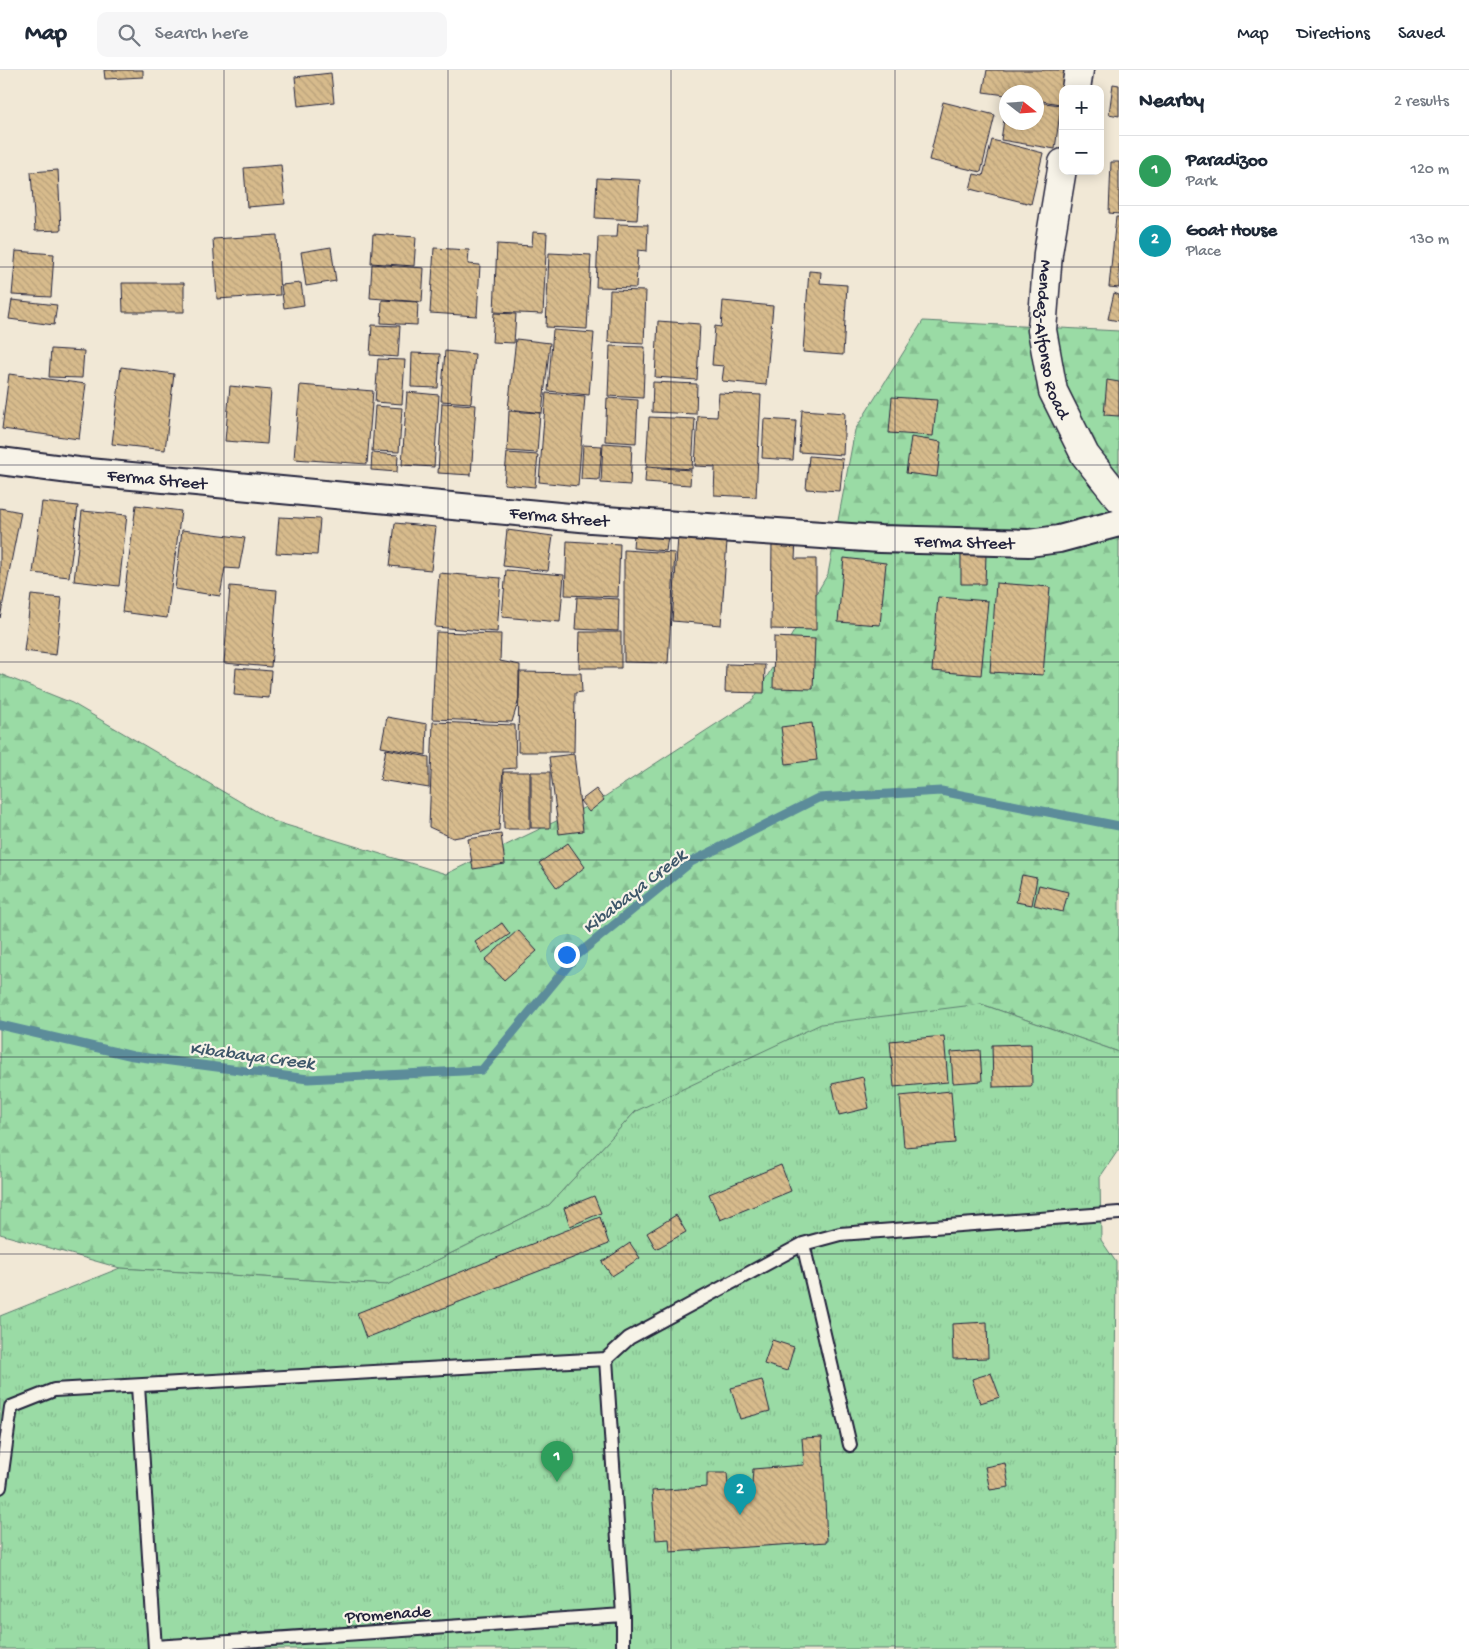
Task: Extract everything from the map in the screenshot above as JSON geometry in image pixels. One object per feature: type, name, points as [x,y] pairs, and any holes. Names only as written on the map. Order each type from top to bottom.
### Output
[{"type":"main road","points":[[1077,85],[1079,70]]},
{"type":"main road","name":"Mendez-Alfonso Road","points":[[1061,175],[1048,253],[1042,330],[1053,391],[1085,455],[1119,498]]},
{"type":"street","name":"Ferma Street","points":[[0,461],[78,471],[591,519],[880,539],[1029,543],[1059,539],[1119,523]]},
{"type":"lane","points":[[0,1487],[11,1407],[54,1390],[606,1359],[629,1338],[803,1244],[840,1234],[1119,1213]]},
{"type":"lane","points":[[803,1244],[850,1445]]},
{"type":"lane","points":[[606,1359],[623,1615],[623,1649]]},
{"type":"lane","points":[[138,1386],[155,1648]]},
{"type":"lane","name":"Promenade","points":[[155,1648],[623,1615]]},
{"type":"green space","points":[[923,321],[1119,331],[1119,1052],[981,1004],[636,1111],[549,1205],[387,1285],[120,1268],[0,1234],[0,674],[72,703],[273,821],[446,874],[598,801],[753,700],[828,574],[855,430]]},
{"type":"green space","points":[[981,1004],[1119,1052],[1119,1149],[1100,1177],[1101,1240],[1116,1262],[1113,1649],[0,1649],[0,1316],[120,1268],[387,1285],[549,1205],[636,1111],[821,1024]]},
{"type":"building","points":[[104,70],[143,70],[143,77],[105,79]]},
{"type":"building","points":[[987,70],[1065,70],[1063,85],[1059,85],[1059,104],[1044,101],[1044,85],[999,85],[999,94],[983,92]]},
{"type":"building","points":[[331,73],[334,102],[298,106],[295,77]]},
{"type":"building","points":[[1113,84],[1119,85],[1119,116],[1109,114]]},
{"type":"building","points":[[943,102],[995,115],[981,172],[929,160]]},
{"type":"building","points":[[1044,103],[1059,105],[1055,149],[1001,140],[1002,130],[1044,130]]},
{"type":"building","points":[[992,140],[1043,153],[1031,204],[970,189],[974,174],[983,176]]},
{"type":"building","points":[[1111,162],[1119,162],[1119,214],[1109,213]]},
{"type":"building","points":[[281,165],[285,204],[247,207],[244,168]]},
{"type":"building","points":[[58,170],[61,230],[35,231],[31,172]]},
{"type":"building","points":[[597,178],[640,180],[637,220],[595,218]]},
{"type":"building","points":[[1116,217],[1119,217],[1119,288],[1109,287]]},
{"type":"building","points":[[618,224],[648,225],[647,251],[638,250],[636,288],[596,287],[598,237],[617,237]]},
{"type":"building","points":[[533,232],[547,233],[543,314],[494,312],[497,244],[532,246]]},
{"type":"building","points":[[373,234],[416,237],[414,266],[371,263]]},
{"type":"building","points":[[277,235],[280,295],[217,299],[213,239]]},
{"type":"building","points":[[331,247],[336,281],[306,286],[301,252]]},
{"type":"building","points":[[434,248],[469,250],[468,264],[480,265],[477,316],[430,313]]},
{"type":"building","points":[[16,251],[54,254],[51,297],[12,295]]},
{"type":"building","points":[[549,253],[591,255],[587,329],[546,327]]},
{"type":"building","points":[[372,264],[424,268],[422,302],[370,298]]},
{"type":"building","points":[[809,271],[821,272],[820,283],[847,285],[843,355],[803,352]]},
{"type":"building","points":[[122,283],[184,283],[184,312],[123,312]]},
{"type":"building","points":[[301,283],[304,305],[284,308],[281,285]]},
{"type":"building","points":[[610,290],[646,291],[644,344],[608,342]]},
{"type":"building","points":[[1114,293],[1119,295],[1119,321],[1108,319]]},
{"type":"building","points":[[12,300],[57,305],[54,325],[9,319]]},
{"type":"building","points":[[382,300],[418,302],[417,325],[381,323]]},
{"type":"building","points":[[723,301],[773,306],[766,385],[722,381],[724,366],[712,365],[715,326],[721,327]]},
{"type":"building","points":[[494,313],[516,314],[514,343],[492,342]]},
{"type":"building","points":[[658,321],[700,324],[697,380],[655,377]]},
{"type":"building","points":[[372,325],[400,326],[398,357],[370,355]]},
{"type":"building","points":[[553,330],[594,333],[589,395],[548,391]]},
{"type":"building","points":[[516,339],[550,343],[542,413],[508,409]]},
{"type":"building","points":[[610,346],[645,347],[643,398],[608,396]]},
{"type":"building","points":[[51,349],[84,351],[82,378],[49,377]]},
{"type":"building","points":[[445,351],[475,354],[471,403],[441,401]]},
{"type":"building","points":[[412,353],[440,354],[438,388],[411,387]]},
{"type":"building","points":[[378,359],[405,360],[402,404],[375,402]]},
{"type":"building","points":[[121,367],[174,374],[165,450],[112,444]]},
{"type":"building","points":[[9,374],[86,384],[79,439],[2,429]]},
{"type":"building","points":[[1107,380],[1119,382],[1119,416],[1104,415]]},
{"type":"building","points":[[653,382],[697,384],[696,414],[652,412]]},
{"type":"building","points":[[300,385],[373,391],[367,464],[294,459]]},
{"type":"building","points":[[230,386],[271,390],[267,444],[225,441]]},
{"type":"building","points":[[407,392],[439,395],[434,467],[402,465]]},
{"type":"building","points":[[546,393],[585,396],[578,486],[539,482]]},
{"type":"building","points":[[719,393],[761,395],[756,497],[714,495],[715,467],[695,466],[698,416],[717,417]]},
{"type":"building","points":[[892,397],[937,400],[933,436],[889,433]]},
{"type":"building","points":[[607,398],[638,400],[636,443],[605,441]]},
{"type":"building","points":[[442,403],[476,405],[471,475],[438,473]]},
{"type":"building","points":[[375,406],[402,408],[399,452],[372,451]]},
{"type":"building","points":[[802,410],[845,413],[843,455],[799,452]]},
{"type":"building","points":[[509,411],[540,413],[537,453],[507,451]]},
{"type":"building","points":[[649,417],[695,419],[692,469],[646,466]]},
{"type":"building","points":[[764,419],[796,421],[793,460],[762,458]]},
{"type":"building","points":[[911,437],[941,442],[937,477],[906,473]]},
{"type":"building","points":[[603,443],[632,445],[630,485],[601,483]]},
{"type":"building","points":[[583,445],[602,446],[599,480],[581,479]]},
{"type":"building","points":[[372,453],[398,455],[397,472],[371,470]]},
{"type":"building","points":[[507,453],[538,455],[535,487],[504,484]]},
{"type":"building","points":[[809,456],[843,459],[840,491],[806,489]]},
{"type":"building","points":[[646,467],[691,470],[690,485],[645,482]]},
{"type":"building","points":[[42,502],[78,506],[69,577],[33,573]]},
{"type":"building","points":[[136,505],[181,511],[167,618],[122,612]]},
{"type":"building","points":[[0,508],[21,512],[0,618]]},
{"type":"building","points":[[82,511],[127,515],[119,586],[74,581]]},
{"type":"building","points":[[279,517],[320,519],[317,555],[276,553]]},
{"type":"building","points":[[395,523],[436,527],[431,570],[390,566]]},
{"type":"building","points":[[182,530],[245,538],[239,569],[225,568],[220,596],[175,589]]},
{"type":"building","points":[[507,530],[553,536],[548,571],[503,566]]},
{"type":"building","points":[[634,533],[668,536],[666,551],[633,548]]},
{"type":"building","points":[[678,537],[727,541],[721,625],[672,621]]},
{"type":"building","points":[[772,540],[796,540],[795,559],[816,559],[816,630],[771,629]]},
{"type":"building","points":[[567,541],[620,544],[618,597],[565,595]]},
{"type":"building","points":[[624,550],[675,553],[668,663],[624,662]]},
{"type":"building","points":[[961,554],[986,554],[985,584],[961,584]]},
{"type":"building","points":[[844,558],[886,563],[880,625],[838,622]]},
{"type":"building","points":[[506,570],[564,575],[560,622],[502,617]]},
{"type":"building","points":[[439,573],[501,578],[497,632],[435,627]]},
{"type":"building","points":[[996,583],[1050,587],[1043,675],[990,672]]},
{"type":"building","points":[[230,586],[277,590],[271,667],[224,663]]},
{"type":"building","points":[[31,595],[62,598],[56,655],[24,651]]},
{"type":"building","points":[[577,597],[619,599],[618,631],[575,629]]},
{"type":"building","points":[[938,597],[988,601],[981,675],[932,671]]},
{"type":"building","points":[[436,632],[501,634],[500,661],[520,665],[519,699],[512,722],[432,719]]},
{"type":"building","points":[[580,632],[621,632],[621,668],[579,668]]},
{"type":"building","points":[[774,637],[815,639],[813,689],[773,688]]},
{"type":"building","points":[[726,664],[765,665],[764,693],[725,692]]},
{"type":"building","points":[[236,668],[271,671],[269,698],[234,695]]},
{"type":"building","points":[[519,672],[581,673],[582,692],[575,693],[574,752],[518,752]]},
{"type":"building","points":[[387,717],[427,724],[426,755],[381,747]]},
{"type":"building","points":[[433,722],[515,725],[516,768],[503,769],[499,830],[453,838],[429,827]]},
{"type":"building","points":[[812,723],[817,760],[786,764],[781,727]]},
{"type":"building","points":[[386,749],[429,757],[429,788],[380,780]]},
{"type":"building","points":[[574,754],[583,831],[559,834],[549,757]]},
{"type":"building","points":[[503,772],[530,772],[530,829],[504,829]]},
{"type":"building","points":[[531,772],[550,772],[550,828],[531,828]]},
{"type":"building","points":[[596,789],[604,800],[589,812],[580,801]]},
{"type":"building","points":[[501,834],[505,864],[473,869],[468,839]]},
{"type":"building","points":[[568,843],[585,867],[557,888],[539,863]]},
{"type":"building","points":[[1022,875],[1037,878],[1032,905],[1016,902]]},
{"type":"building","points":[[1039,885],[1068,892],[1063,912],[1034,905]]},
{"type":"building","points":[[502,923],[510,934],[482,953],[475,942]]},
{"type":"building","points":[[518,930],[537,951],[504,980],[485,960]]},
{"type":"building","points":[[944,1036],[948,1082],[894,1087],[890,1041]]},
{"type":"building","points":[[1031,1044],[1032,1086],[993,1087],[992,1045]]},
{"type":"building","points":[[980,1050],[982,1081],[953,1083],[951,1052]]},
{"type":"building","points":[[863,1077],[869,1108],[839,1115],[832,1084]]},
{"type":"building","points":[[951,1091],[955,1143],[904,1147],[900,1096]]},
{"type":"building","points":[[781,1165],[791,1191],[720,1220],[709,1194]]},
{"type":"building","points":[[594,1196],[601,1213],[570,1226],[564,1208]]},
{"type":"building","points":[[676,1215],[686,1232],[656,1249],[647,1233]]},
{"type":"building","points":[[600,1217],[609,1244],[366,1338],[357,1313]]},
{"type":"building","points":[[630,1243],[640,1258],[612,1276],[602,1262]]},
{"type":"building","points":[[987,1322],[988,1358],[953,1359],[952,1324]]},
{"type":"building","points":[[772,1340],[794,1347],[787,1371],[764,1364]]},
{"type":"building","points":[[991,1373],[1000,1397],[980,1403],[972,1379]]},
{"type":"building","points":[[762,1380],[770,1411],[740,1419],[731,1388]]},
{"type":"building","points":[[822,1437],[827,1542],[670,1552],[669,1539],[656,1540],[652,1491],[707,1487],[707,1473],[727,1473],[728,1484],[752,1484],[753,1469],[804,1465],[802,1438]]},
{"type":"building","points":[[1005,1463],[1009,1487],[990,1490],[985,1467]]},
{"type":"waterway","name":"Kibabaya Creek","points":[[0,1025],[133,1056],[308,1079],[482,1070],[576,956],[691,862],[818,798],[941,791],[1119,826]]},
{"type":"place","name":"Paradizoo","points":[[557,1482]]},
{"type":"place","name":"Goat House","points":[[740,1515]]}]
